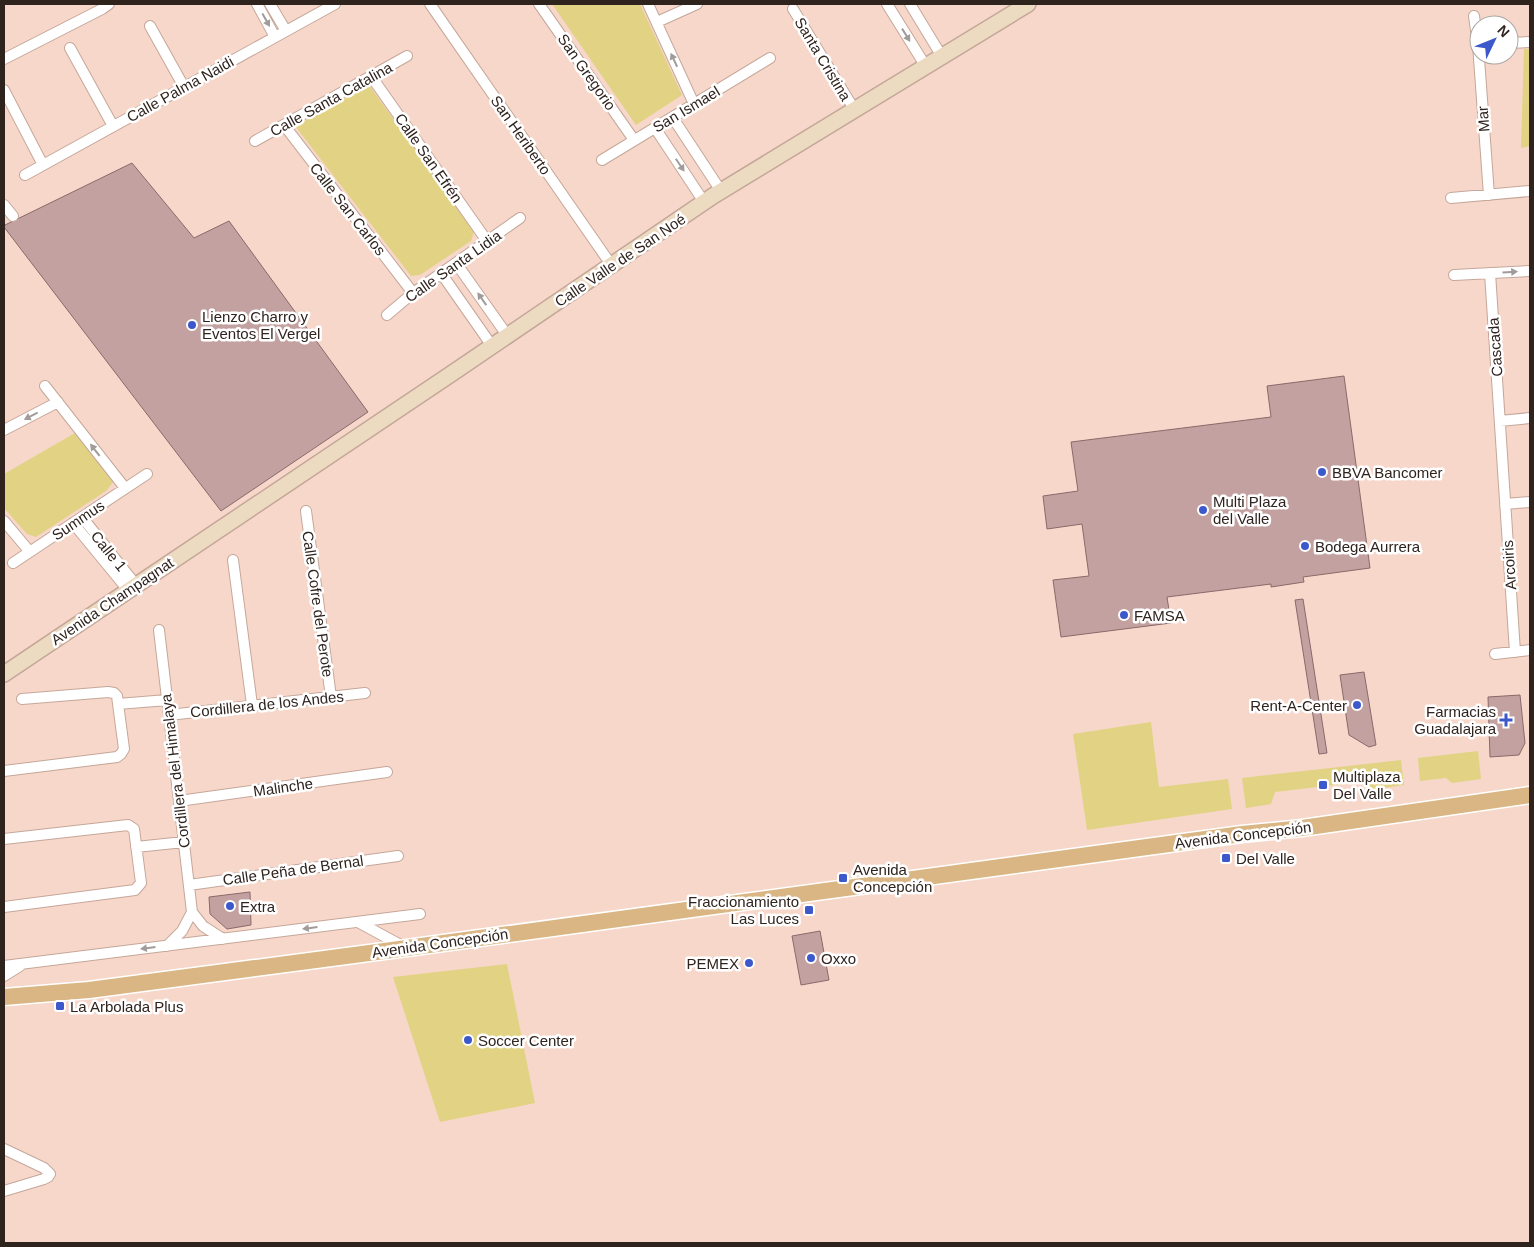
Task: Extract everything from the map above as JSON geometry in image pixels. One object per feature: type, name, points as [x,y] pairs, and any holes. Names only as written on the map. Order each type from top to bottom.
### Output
[{"type":"main road","name":"Avenida Concepción","points":[[4,997],[89,990],[407,948],[1242,834],[1302,828],[1530,794]]},
{"type":"street","points":[[257,4],[275,37]]},
{"type":"street","points":[[270,4],[286,31]]},
{"type":"street","name":"Calle Palma Naidi","points":[[25,175],[335,4]]},
{"type":"street","name":"San Heriberto","points":[[430,4],[612,266]]},
{"type":"street","name":"San Gregorio","points":[[539,4],[634,140]]},
{"type":"street","points":[[648,4],[694,104]]},
{"type":"street","points":[[656,22],[697,4]]},
{"type":"street","points":[[887,4],[925,65]]},
{"type":"street","points":[[910,4],[942,55]]},
{"type":"street","name":"Calle Valle de San Noé","points":[[220,528],[612,266],[704,202],[925,65],[1028,4]]},
{"type":"street","points":[[4,59],[104,5]]},
{"type":"street","name":"Santa Cristina","points":[[793,9],[854,109]]},
{"type":"street","points":[[150,26],[184,87]]},
{"type":"street","points":[[70,48],[113,126]]},
{"type":"street","name":"Calle Santa Catalina","points":[[255,141],[407,56]]},
{"type":"street","name":"San Ismael","points":[[602,160],[770,58]]},
{"type":"street","name":"Mar","points":[[1479,65],[1489,195]]},
{"type":"street","name":"Calle San Efrén","points":[[371,76],[488,241]]},
{"type":"street","points":[[4,90],[43,165]]},
{"type":"street","points":[[672,118],[721,191]]},
{"type":"street","name":"Calle San Carlos","points":[[284,125],[413,293]]},
{"type":"street","points":[[655,128],[704,202]]},
{"type":"street","points":[[1451,198],[1530,191]]},
{"type":"street","points":[[4,205],[13,216]]},
{"type":"street","name":"Calle Santa Lidia","points":[[387,315],[413,293],[520,218]]},
{"type":"street","points":[[456,263],[507,335]]},
{"type":"street","points":[[1454,275],[1530,271]]},
{"type":"street","points":[[441,273],[492,346]]},
{"type":"street","name":"Cascada","points":[[1490,273],[1505,504]]},
{"type":"street","points":[[45,386],[125,488]]},
{"type":"street","points":[[4,430],[58,402]]},
{"type":"street","points":[[1500,421],[1530,418]]},
{"type":"street","name":"Summus","points":[[13,563],[147,474]]},
{"type":"street","points":[[1505,504],[1530,502]]},
{"type":"street","name":"Arcoiris","points":[[1505,504],[1516,652]]},
{"type":"street","name":"Calle Cofre del Perote","points":[[306,511],[331,696]]},
{"type":"street","name":"Calle 1","points":[[78,520],[132,588]]},
{"type":"street","points":[[4,521],[30,552]]},
{"type":"street","name":"Avenida Champagnat","points":[[4,674],[220,528]]},
{"type":"street","points":[[233,560],[252,706]]},
{"type":"street","name":"Cordillera del Himalaya","points":[[159,630],[192,912]]},
{"type":"street","points":[[1495,654],[1530,650]]},
{"type":"street","points":[[4,771],[117,757],[124,749],[117,696],[114,693],[22,699]]},
{"type":"street","name":"Cordillera de los Andes","points":[[169,715],[365,693]]},
{"type":"street","points":[[118,704],[167,700]]},
{"type":"street","name":"Malinche","points":[[179,801],[387,772]]},
{"type":"street","points":[[4,839],[128,825],[134,829],[141,883],[135,890],[4,907]]},
{"type":"street","points":[[136,847],[184,842]]},
{"type":"street","name":"Calle Peña de Bernal","points":[[189,885],[398,856]]},
{"type":"street","points":[[167,946],[182,931],[192,912],[203,926],[223,939]]},
{"type":"street","points":[[4,966],[420,914]]},
{"type":"street","points":[[358,922],[407,948]]},
{"type":"street","points":[[4,976],[22,964]]},
{"type":"street","points":[[4,1149],[44,1168],[50,1174],[44,1179],[4,1191]]},
{"type":"shaded area","points":[[552,4],[640,4],[682,95],[636,125]]},
{"type":"shaded area","points":[[1524,49],[1530,49],[1530,146],[1521,148]]},
{"type":"shaded area","points":[[369,85],[474,232],[471,241],[420,275],[411,276],[295,126]]},
{"type":"shaded area","points":[[75,433],[114,481],[106,491],[36,537],[27,534],[4,508],[4,474]]},
{"type":"shaded area","points":[[1151,722],[1159,787],[1228,779],[1232,809],[1087,830],[1073,734]]},
{"type":"shaded area","points":[[1478,751],[1481,779],[1452,783],[1446,778],[1420,781],[1418,758]]},
{"type":"shaded area","points":[[1401,760],[1404,785],[1369,790],[1360,782],[1275,792],[1271,804],[1246,808],[1242,778]]},
{"type":"shaded area","name":"Soccer Center","points":[[507,964],[535,1103],[440,1122],[393,977]]},
{"type":"building","name":"Lienzo Charro y Eventos El Vergel","points":[[132,163],[194,238],[229,221],[368,412],[221,511],[4,227]]},
{"type":"building","name":"Multi Plaza del Valle","points":[[1344,376],[1370,568],[1303,577],[1304,582],[1271,587],[1271,584],[1167,597],[1171,623],[1061,637],[1053,580],[1089,576],[1082,524],[1047,529],[1043,496],[1078,491],[1071,442],[1271,417],[1267,386]]},
{"type":"building","points":[[1303,599],[1327,753],[1319,754],[1295,600]]},
{"type":"building","name":"Rent-A-Center","points":[[1364,672],[1376,745],[1369,747],[1349,735],[1340,675]]},
{"type":"building","name":"Farmacias Guadalajara","points":[[1520,695],[1525,743],[1519,755],[1490,757],[1488,697]]},
{"type":"building","name":"Extra","points":[[250,892],[251,925],[227,929],[210,914],[209,897]]},
{"type":"building","name":"Oxxo","points":[[820,931],[829,980],[801,985],[792,936]]},
{"type":"place","name":"Lienzo Charro y Eventos El Vergel","points":[[192,325]]},
{"type":"place","name":"BBVA Bancomer","points":[[1322,472]]},
{"type":"place","name":"Multi Plaza del Valle","points":[[1203,510]]},
{"type":"place","name":"Bodega Aurrera","points":[[1305,546]]},
{"type":"place","name":"FAMSA","points":[[1124,615]]},
{"type":"place","name":"Rent-A-Center","points":[[1357,705]]},
{"type":"place","name":"Farmacias Guadalajara","points":[[1506,720]]},
{"type":"place","name":"Multiplaza Del Valle","points":[[1323,785]]},
{"type":"place","name":"Del Valle","points":[[1226,858]]},
{"type":"place","name":"Avenida Concepción","points":[[843,878]]},
{"type":"place","name":"Extra","points":[[230,906]]},
{"type":"place","name":"Fraccionamiento Las Luces","points":[[809,910]]},
{"type":"place","name":"Oxxo","points":[[811,958]]},
{"type":"place","name":"PEMEX","points":[[749,963]]},
{"type":"place","name":"La Arbolada Plus","points":[[60,1006]]},
{"type":"place","name":"Soccer Center","points":[[468,1040]]}]
